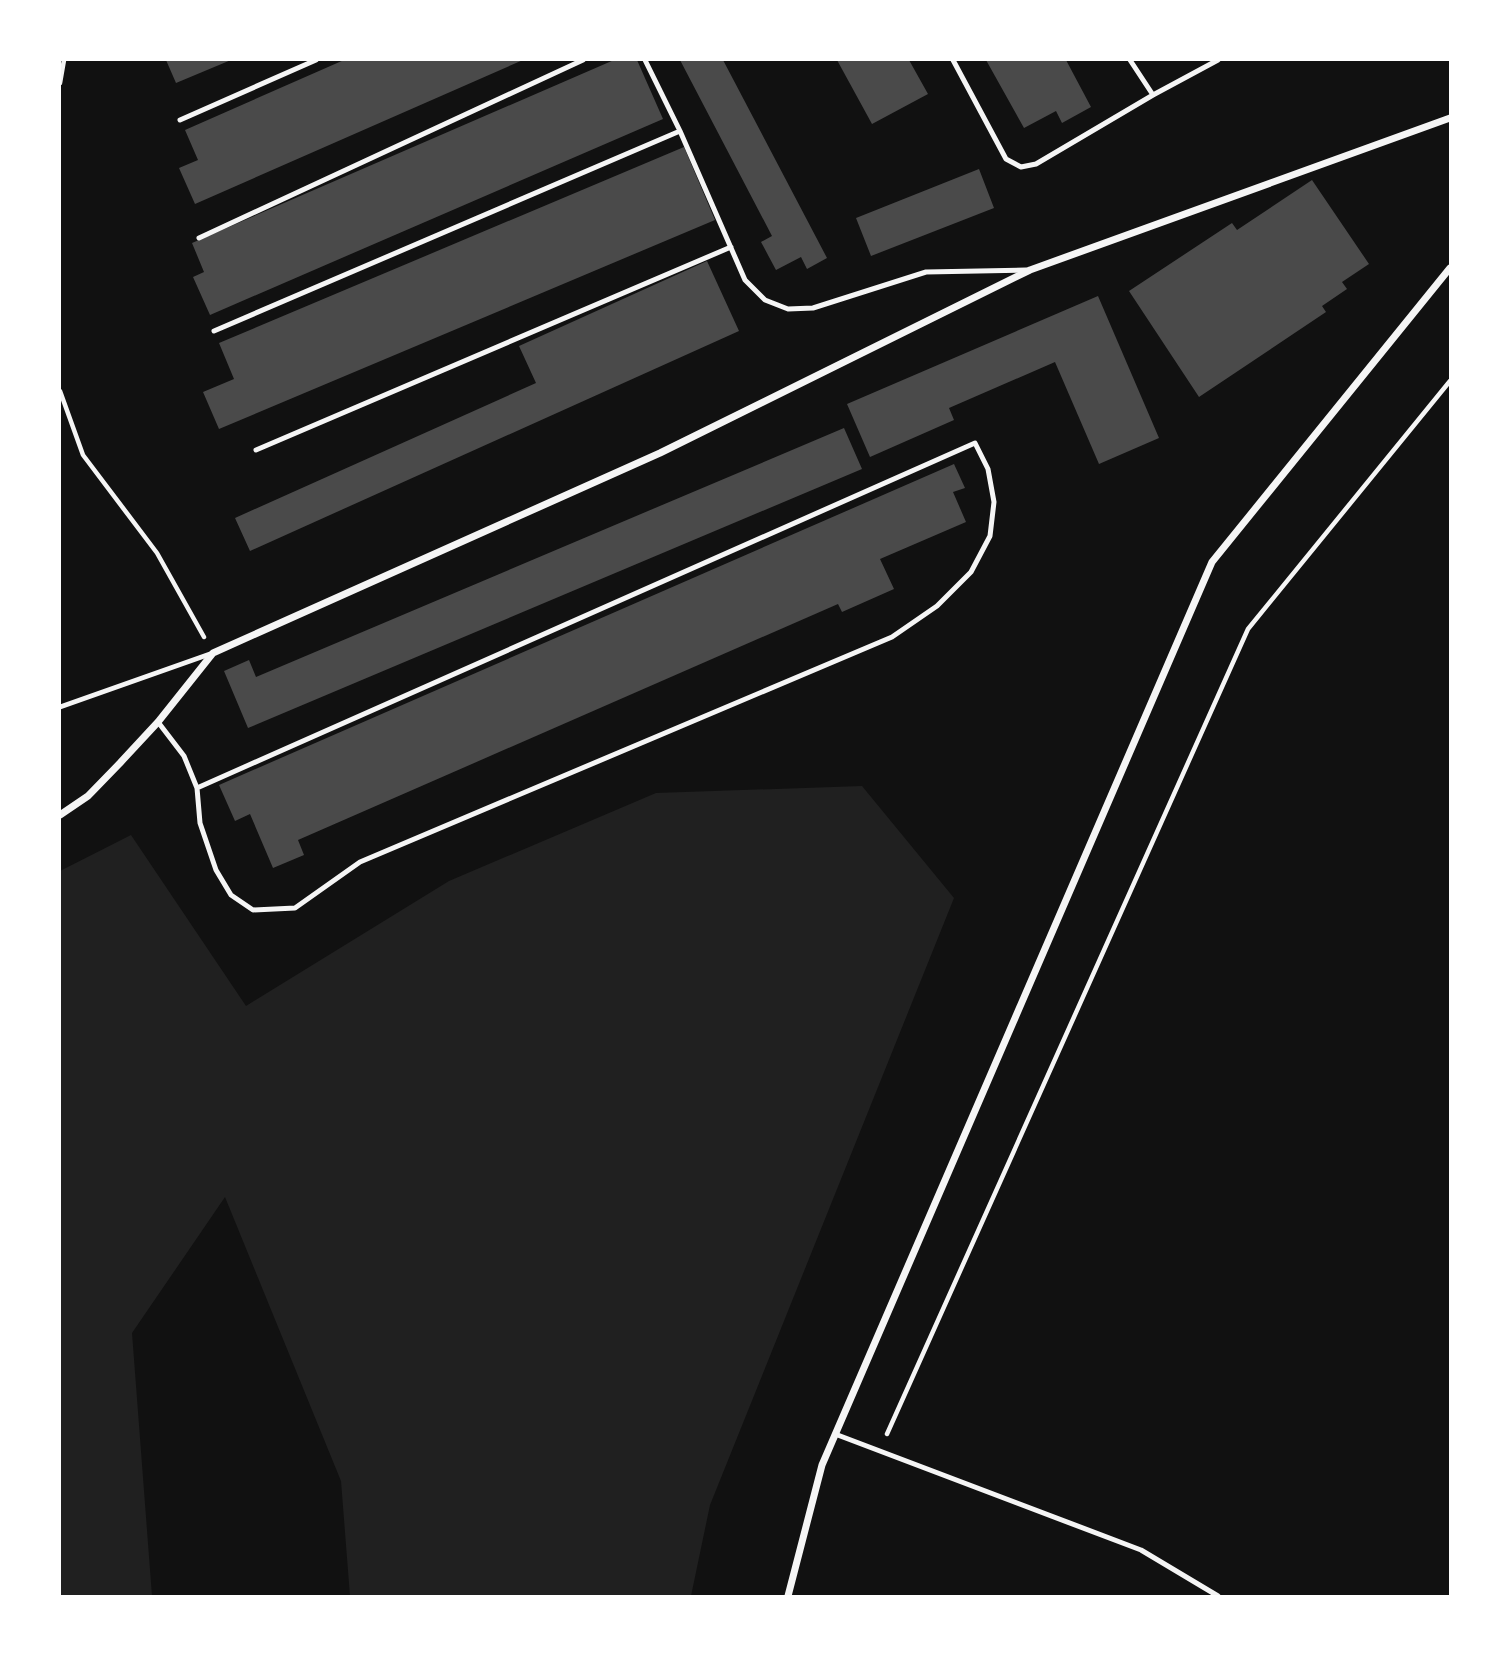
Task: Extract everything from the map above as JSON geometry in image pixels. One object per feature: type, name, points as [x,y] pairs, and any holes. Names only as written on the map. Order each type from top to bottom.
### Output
[{"type":"street","points":[[60,815],[88,796],[158,722],[214,653],[660,453],[1030,270],[1451,118]]},
{"type":"street","points":[[788,1597],[822,1465],[1212,562],[1451,268]]},
{"type":"lane","points":[[180,120],[316,60]]},
{"type":"lane","points":[[199,238],[583,60]]},
{"type":"lane","points":[[645,60],[680,131],[745,280],[765,300],[788,309],[813,307],[926,272],[1030,270]]},
{"type":"lane","points":[[953,60],[1006,159],[1021,167],[1036,164],[1218,60]]},
{"type":"lane","points":[[1130,60],[1153,95]]},
{"type":"lane","points":[[214,331],[680,131]]},
{"type":"lane","points":[[256,450],[731,247]]},
{"type":"lane","points":[[158,722],[184,756],[197,788],[200,823],[216,870],[232,895],[253,910],[295,908],[360,862],[892,636],[937,607],[971,572],[990,536],[994,502],[988,469],[975,443],[197,788]]},
{"type":"lane","points":[[60,707],[214,653]]},
{"type":"lane","points":[[835,1434],[1141,1550],[1218,1597]]},
{"type":"path","points":[[60,83],[64,60]]},
{"type":"path","points":[[880,1451],[1248,629],[1451,381]]},
{"type":"path","points":[[60,391],[83,455],[157,553],[214,653]]},
{"type":"shaded area","points":[[862,786],[954,898],[710,1505],[691,1596],[350,1596],[341,1481],[225,1197],[132,1333],[152,1596],[60,1596],[60,871],[131,835],[246,1006],[449,881],[656,793]]},
{"type":"building","points":[[166,60],[231,60],[176,83]]},
{"type":"building","points":[[344,60],[523,60],[195,204],[179,168],[198,160],[185,130]]},
{"type":"building","points":[[614,60],[637,60],[663,119],[210,315],[193,277],[204,272],[192,243]]},
{"type":"building","points":[[680,60],[723,60],[827,258],[807,269],[801,257],[776,270],[761,242],[772,236]]},
{"type":"building","points":[[837,60],[909,60],[928,94],[872,124]]},
{"type":"building","points":[[986,60],[1066,60],[1091,107],[1062,123],[1056,111],[1024,128]]},
{"type":"building","points":[[684,147],[715,220],[219,429],[203,392],[234,379],[219,343]]},
{"type":"building","points":[[979,169],[994,208],[871,256],[856,218]]},
{"type":"building","points":[[1312,180],[1369,264],[1342,282],[1347,289],[1322,306],[1326,312],[1199,397],[1129,291],[1232,223],[1237,230]]},
{"type":"building","points":[[707,261],[739,331],[250,551],[235,518],[536,383],[519,346]]},
{"type":"building","points":[[1098,296],[1159,438],[1099,464],[1055,362],[949,408],[954,420],[870,457],[847,404]]},
{"type":"building","points":[[844,428],[862,469],[248,728],[224,671],[249,660],[256,677]]},
{"type":"building","points":[[954,464],[965,488],[953,492],[966,522],[880,559],[894,589],[842,612],[838,604],[298,840],[304,855],[273,868],[250,814],[235,821],[219,785]]}]
